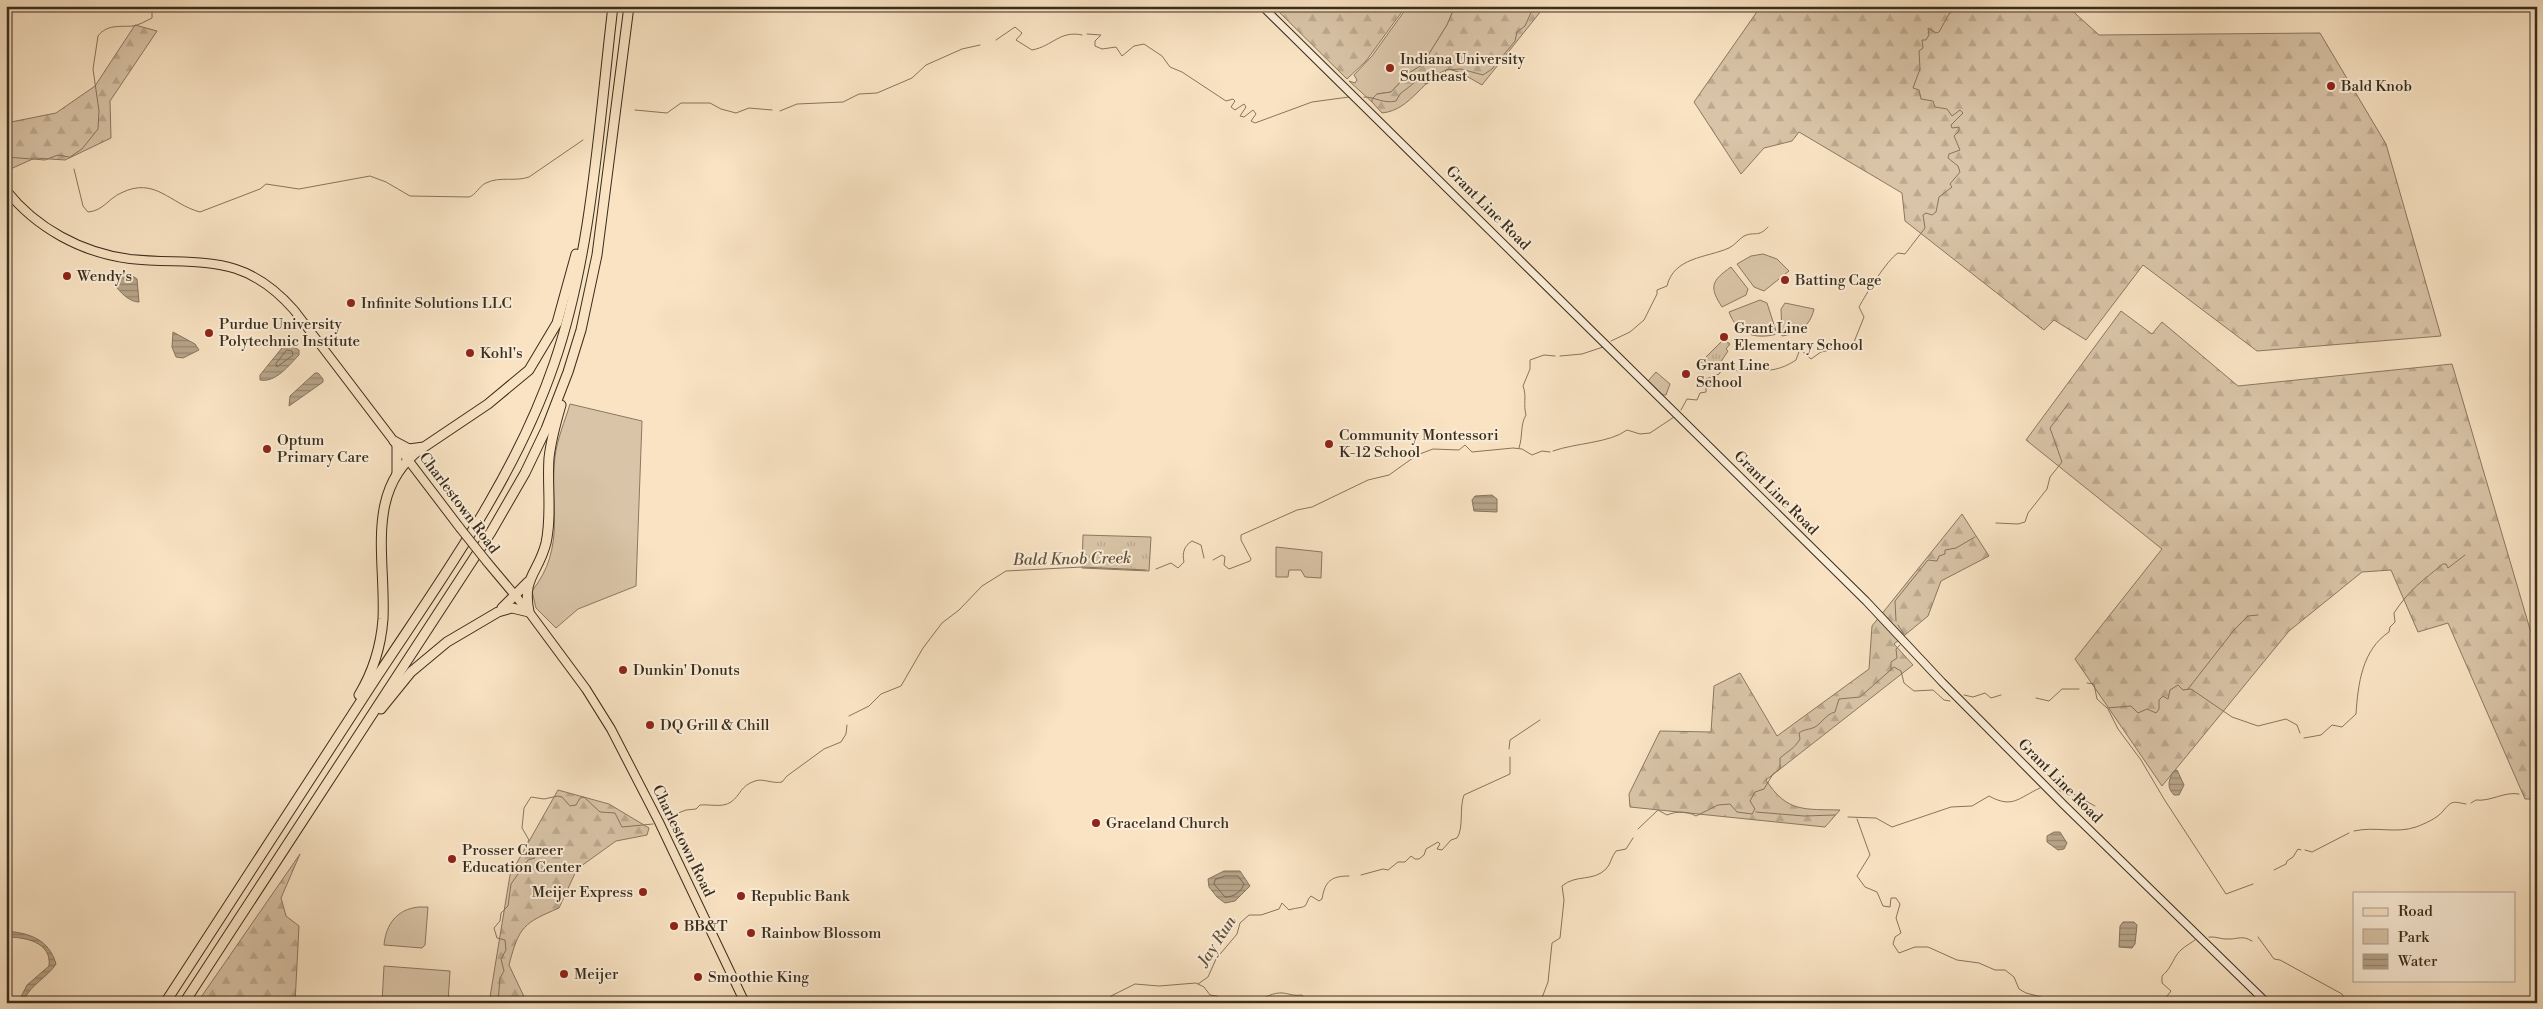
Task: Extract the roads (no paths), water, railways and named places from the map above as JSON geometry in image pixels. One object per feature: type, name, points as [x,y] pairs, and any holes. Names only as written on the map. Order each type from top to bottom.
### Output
[{"type":"highway","points":[[165,1003],[456,557],[497,491],[526,436],[554,364],[572,304],[581,257],[594,163],[613,6]]},
{"type":"highway","points":[[498,612],[512,608],[529,612],[526,589],[541,558],[546,542],[551,441],[577,344],[597,255],[629,6]]},
{"type":"highway","points":[[315,772],[362,690],[378,650],[383,609],[381,516],[388,492],[397,474],[409,460],[424,447],[510,387],[529,370],[545,346],[562,307],[580,240],[594,163]]},
{"type":"highway","points":[[184,1003],[508,502],[546,429],[577,344]]},
{"type":"highway","points":[[397,474],[396,443],[409,448],[424,447]]},
{"type":"highway","points":[[306,814],[411,672],[442,645],[498,612],[530,579]]},
{"type":"main road","name":"Grant Line Road","points":[[1262,6],[1864,598],[1942,682],[2064,805],[2267,1003]]},
{"type":"main road","name":"Charlestown Road","points":[[6,190],[37,220],[61,236],[84,247],[132,259],[202,261],[223,264],[243,271],[262,281],[294,310],[460,528],[529,612],[594,701],[618,741],[745,1003]]},
{"type":"water","points":[[118,275],[137,279],[139,302],[128,298],[116,287],[114,284]]},
{"type":"water","points":[[173,332],[195,344],[199,350],[183,358],[176,357],[172,347]]},
{"type":"water","points":[[286,343],[299,350],[299,355],[277,376],[271,379],[260,380],[260,375]]},
{"type":"water","points":[[315,373],[318,373],[323,382],[289,406],[290,396]]},
{"type":"water","points":[[1492,495],[1497,499],[1497,512],[1474,511],[1472,500],[1475,496]]},
{"type":"water","points":[[2177,770],[2184,785],[2179,795],[2174,795],[2170,790],[2169,781],[2173,772]]},
{"type":"water","points":[[2054,832],[2060,832],[2067,843],[2064,849],[2058,850],[2047,842],[2047,836]]},
{"type":"water","points":[[1224,871],[1240,871],[1250,886],[1235,901],[1225,903],[1209,887],[1208,879]]},
{"type":"water","points":[[2123,922],[2134,922],[2137,925],[2135,944],[2132,948],[2119,947],[2120,926]]},
{"type":"water","points":[[6,931],[23,933],[37,939],[53,955],[56,964],[27,994],[24,1000],[21,997],[27,985],[49,966],[49,958],[42,946],[21,938],[6,937]]},
{"type":"waterway","points":[[70,157],[82,149],[98,129],[99,111],[93,69],[98,36],[110,28],[133,26],[152,18],[152,6]]},
{"type":"waterway","points":[[1364,97],[1387,102],[1396,101],[1400,94],[1419,79],[1426,84],[1430,82],[1434,74],[1443,77],[1446,70],[1461,69],[1483,75],[1492,69],[1515,41],[1517,32],[1525,26],[1534,6]]},
{"type":"waterway","name":"Bald Knob Creek","points":[[1854,342],[1864,317],[1859,307],[1866,294],[1893,257],[1898,253],[1905,254],[1925,228],[1923,215],[1926,213],[1932,215],[1936,212],[1939,197],[1952,187],[1950,184],[1960,172],[1958,166],[1948,158],[1949,154],[1960,150],[1954,136],[1959,131],[1959,127],[1952,128],[1951,125],[1963,113],[1960,110],[1952,116],[1947,109],[1935,107],[1933,101],[1921,99],[1919,90],[1913,88],[1920,69],[1919,51],[1923,48],[1922,40],[1926,40],[1929,35],[1928,28],[1936,33],[1939,32],[1949,14],[1959,6]]},
{"type":"waterway","points":[[996,40],[1015,27],[1022,33],[1016,40],[1032,50],[1062,36],[1082,35]]},
{"type":"waterway","points":[[1087,34],[1101,35],[1095,41],[1095,46],[1102,49],[1116,47],[1122,56],[1134,46],[1144,44],[1162,56],[1170,67],[1182,72],[1226,101],[1233,99],[1235,101],[1231,107],[1235,110],[1244,104],[1246,107],[1240,116],[1244,117],[1253,110],[1256,114],[1251,121],[1255,123],[1312,102],[1349,97]]},
{"type":"waterway","points":[[780,111],[797,104],[843,102],[859,94],[877,93],[912,78],[926,65],[962,49],[980,45]]},
{"type":"waterway","points":[[635,110],[667,113],[681,103],[710,103],[721,109],[736,113],[749,108],[772,110]]},
{"type":"waterway","points":[[74,169],[83,206],[88,212],[102,207],[117,195],[133,189],[153,189],[200,212],[260,189],[266,184],[299,189],[370,176],[386,182],[410,196],[469,197],[484,184],[491,181],[529,177],[583,140]]},
{"type":"waterway","points":[[6,157],[45,160],[58,155],[69,157]]},
{"type":"waterway","points":[[1611,341],[1630,332],[1644,320],[1657,294],[1657,290],[1667,286],[1676,269],[1692,260],[1729,248],[1744,236],[1759,233],[1768,227]]},
{"type":"waterway","name":"Bald Knob Creek","points":[[1681,410],[1687,399],[1697,400],[1700,393],[1706,392],[1706,388],[1715,386],[1714,382],[1706,379],[1719,374],[1723,368],[1734,368],[1738,372],[1747,366],[1760,370],[1772,370],[1796,360],[1800,349],[1811,359],[1821,352],[1848,346]]},
{"type":"waterway","points":[[1560,356],[1582,354],[1603,347]]},
{"type":"waterway","points":[[1519,448],[1526,415],[1523,386],[1530,369],[1530,360],[1544,355],[1555,356]]},
{"type":"waterway","points":[[1996,523],[2018,524],[2025,522],[2028,513],[2047,489],[2050,477],[2062,462],[2050,428],[2068,404]]},
{"type":"waterway","name":"Bald Knob Creek","points":[[1553,451],[1611,438],[1627,430],[1640,434],[1650,433],[1674,417]]},
{"type":"waterway","name":"Bald Knob Creek","points":[[1213,560],[1222,555],[1225,557],[1224,565],[1229,569],[1250,561],[1251,559],[1241,540],[1241,535],[1297,510],[1312,507],[1368,480],[1389,475],[1417,455],[1433,449],[1459,450],[1465,445],[1472,452],[1513,448],[1522,449],[1532,455],[1542,451],[1550,452]]},
{"type":"waterway","points":[[1896,621],[1895,601],[1928,560],[1937,561],[1939,556],[1945,554],[1945,550],[1956,548],[1975,537]]},
{"type":"waterway","name":"Bald Knob Creek","points":[[1156,569],[1171,563],[1178,568],[1184,562],[1185,547],[1192,541],[1201,545],[1204,558]]},
{"type":"waterway","points":[[2304,738],[2321,735],[2332,725],[2342,727],[2356,714],[2360,680],[2367,658],[2380,639],[2389,632],[2390,627],[2395,622],[2394,613],[2411,592],[2443,564],[2446,564],[2448,568],[2465,555]]},
{"type":"waterway","name":"Bald Knob Creek","points":[[849,716],[869,706],[881,694],[901,686],[923,648],[942,623],[959,610],[982,586],[1006,571],[1082,567],[1146,570]]},
{"type":"waterway","points":[[2188,689],[2234,630],[2248,616],[2258,615]]},
{"type":"waterway","points":[[1898,625],[1904,634]]},
{"type":"waterway","points":[[1891,669],[1891,662],[1897,658],[1896,649],[1900,645]]},
{"type":"waterway","points":[[1638,829],[1658,810],[1667,815],[1682,812],[1696,816],[1718,805],[1730,804],[1737,812],[1752,814],[1755,809],[1750,801],[1755,792],[1764,789],[1773,774],[1780,769],[1780,758],[1798,742],[1800,739],[1799,733],[1815,727],[1835,712],[1839,699],[1860,697],[1894,667],[1901,671],[1904,683],[1914,691],[1933,690],[1944,700],[1950,701]]},
{"type":"waterway","points":[[2087,683],[2094,684],[2097,699],[2107,708],[2131,706],[2138,713],[2147,709],[2156,713],[2159,709],[2159,700],[2163,696],[2168,699],[2170,690],[2178,685],[2183,690],[2191,689],[2232,717],[2258,726],[2286,719],[2297,725],[2300,733]]},
{"type":"waterway","points":[[2036,698],[2049,701],[2062,689],[2079,689]]},
{"type":"waterway","points":[[1964,695],[1973,697],[1985,693],[1991,698],[2001,695]]},
{"type":"waterway","points":[[2108,709],[2118,729],[2141,760],[2226,894],[2253,884]]},
{"type":"waterway","name":"Jay Run","points":[[1509,749],[1510,740],[1540,720]]},
{"type":"waterway","name":"Bald Knob Creek","points":[[665,818],[686,810],[696,809],[700,805],[727,804],[746,785],[755,781],[782,782],[787,776],[824,749],[841,742],[846,734],[847,725]]},
{"type":"waterway","name":"Jay Run","points":[[1361,875],[1383,869],[1388,870],[1398,862],[1405,862],[1411,856],[1419,859],[1424,855],[1426,849],[1438,842],[1440,844],[1437,849],[1442,850],[1451,840],[1457,838],[1459,834],[1464,795],[1510,774],[1510,757]]},
{"type":"waterway","points":[[1848,817],[1876,818],[1892,827],[1951,807],[1972,806],[1989,796],[2004,802],[2015,801],[2040,788]]},
{"type":"waterway","points":[[2059,790],[2064,793],[2068,791],[2095,806]]},
{"type":"waterway","points":[[2471,803],[2476,800],[2514,793],[2519,794]]},
{"type":"waterway","name":"Bald Knob Creek","points":[[498,1003],[500,978],[504,971],[501,959],[506,950],[505,940],[497,938],[494,928],[500,921],[501,913],[508,906],[511,884],[528,860],[535,858],[525,847],[529,840],[522,828],[524,808],[531,797],[544,799],[558,796],[562,797],[570,806],[576,805],[580,798],[584,797],[600,812],[615,813],[622,827],[653,824]]},
{"type":"waterway","points":[[2354,831],[2408,829],[2419,826],[2441,814],[2452,803],[2466,804]]},
{"type":"waterway","points":[[1756,812],[1804,816],[1835,815]]},
{"type":"waterway","points":[[1857,819],[1870,855],[1857,876],[1865,887],[1877,892],[1883,906],[1890,907],[1891,898],[1896,898],[1900,904],[1896,918],[1901,933],[1895,937],[1893,944],[1899,953],[1915,947],[1928,947],[1957,960],[1979,963],[1995,970],[2005,970],[2014,977],[2019,989],[2045,998]]},
{"type":"waterway","points":[[2305,850],[2312,852],[2349,833]]},
{"type":"waterway","points":[[1540,1003],[1548,982],[1552,943],[1560,938],[1564,900],[1562,886],[1567,882],[1601,873],[1608,867],[1616,851],[1626,849],[1633,838]]},
{"type":"waterway","points":[[2274,870],[2286,864],[2298,849],[2301,850]]},
{"type":"waterway","name":"Jay Run","points":[[1198,984],[1208,977],[1216,959],[1237,934],[1240,923],[1249,915],[1261,915],[1279,909],[1282,903],[1289,910],[1304,907],[1311,896],[1319,901],[1322,899],[1325,888],[1330,881],[1338,877],[1349,876]]},
{"type":"waterway","points":[[2209,937],[2243,938],[2252,941]]},
{"type":"waterway","points":[[2258,937],[2274,959],[2280,960],[2342,994],[2348,1003]]},
{"type":"waterway","points":[[2164,1003],[2164,1000],[2171,991],[2162,983],[2162,976],[2169,969],[2180,951],[2195,940]]},
{"type":"waterway","points":[[1103,1003],[1111,996],[1135,984],[1159,986],[1196,983],[1204,987],[1210,995],[1217,996],[1225,1003]]},
{"type":"waterway","points":[[1239,1003],[1246,999],[1256,1002],[1276,993],[1302,995],[1307,1003]]},
{"type":"waterway","points":[[2061,999],[2076,1003]]},
{"type":"place","name":"Indiana University Southeast","points":[[1390,68]]},
{"type":"place","name":"Bald Knob","points":[[2331,86]]},
{"type":"place","name":"Wendy's","points":[[67,276]]},
{"type":"place","name":"Batting Cage","points":[[1785,280]]},
{"type":"place","name":"Infinite Solutions LLC","points":[[351,303]]},
{"type":"place","name":"Purdue University Polytechnic Institute","points":[[209,333]]},
{"type":"place","name":"Grant Line Elementary School","points":[[1724,337]]},
{"type":"place","name":"Kohl's","points":[[470,353]]},
{"type":"place","name":"Grant Line School","points":[[1686,374]]},
{"type":"place","name":"Community Montessori K-12 School","points":[[1329,444]]},
{"type":"place","name":"Optum Primary Care","points":[[267,449]]},
{"type":"place","name":"Dunkin' Donuts","points":[[623,670]]},
{"type":"place","name":"DQ Grill & Chill","points":[[650,725]]},
{"type":"place","name":"Graceland Church","points":[[1096,823]]},
{"type":"place","name":"Prosser Career Education Center","points":[[452,859]]},
{"type":"place","name":"Meijer Express","points":[[643,892]]},
{"type":"place","name":"Republic Bank","points":[[741,896]]},
{"type":"place","name":"BB&T","points":[[674,926]]},
{"type":"place","name":"Rainbow Blossom","points":[[751,933]]},
{"type":"place","name":"Meijer","points":[[564,974]]},
{"type":"place","name":"Smoothie King","points":[[698,977]]}]
